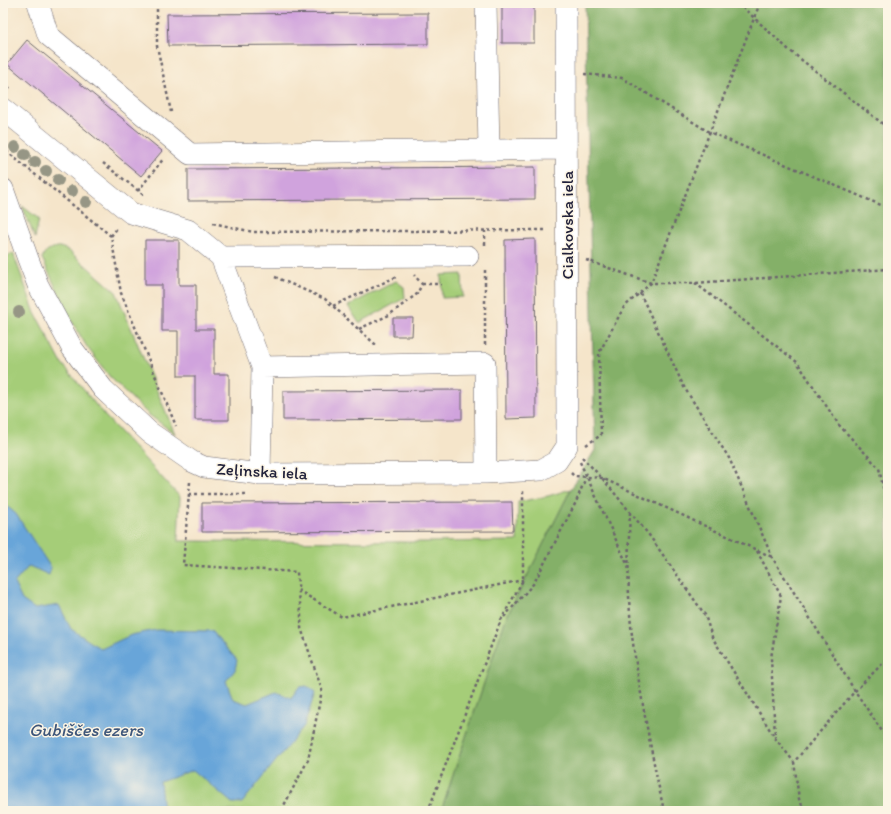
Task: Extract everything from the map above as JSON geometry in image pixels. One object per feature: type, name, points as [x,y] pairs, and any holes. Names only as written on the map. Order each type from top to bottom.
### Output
[{"type":"street","points":[[38,3],[48,35],[190,154],[566,149]]},
{"type":"street","points":[[486,3],[489,150]]},
{"type":"street","name":"Cialkovska iela","points":[[566,3],[567,453]]},
{"type":"street","points":[[9,101],[131,212],[188,230],[221,256],[262,367],[260,474]]},
{"type":"street","name":"Zeļinska iela","points":[[3,189],[38,285],[72,348],[103,389],[148,432],[191,461],[204,467],[260,474],[486,473],[541,470],[567,453]]},
{"type":"street","points":[[221,256],[410,263],[479,255]]},
{"type":"street","points":[[262,367],[485,363],[486,473]]},
{"type":"path","points":[[157,3],[156,46],[171,113]]},
{"type":"path","points":[[738,3],[789,50],[888,128]]},
{"type":"path","points":[[567,453],[602,435],[599,353],[624,307],[651,283],[760,3]]},
{"type":"path","points":[[566,72],[622,78],[709,132],[888,208]]},
{"type":"path","points":[[3,83],[9,101]]},
{"type":"path","points":[[138,191],[177,142]]},
{"type":"path","points":[[3,146],[6,151],[111,236],[121,293],[179,432]]},
{"type":"path","points":[[102,161],[145,196]]},
{"type":"path","points":[[209,222],[216,225],[253,232],[567,230]]},
{"type":"path","points":[[485,231],[479,255],[485,363]]},
{"type":"path","points":[[567,252],[651,283],[695,283],[888,270]]},
{"type":"path","points":[[259,257],[259,270],[325,299],[397,365]]},
{"type":"path","points":[[333,306],[410,263],[422,284]]},
{"type":"path","points":[[695,283],[797,362],[839,425],[879,468],[888,511]]},
{"type":"path","points":[[422,284],[441,284]]},
{"type":"path","points":[[359,330],[389,315],[417,294],[422,284]]},
{"type":"path","points":[[640,293],[684,387],[729,458],[772,557],[855,691],[888,740]]},
{"type":"path","points":[[567,453],[574,476],[602,478],[630,511],[649,535],[704,615],[712,637],[775,738],[794,762],[799,799],[805,811]]},
{"type":"path","points":[[567,453],[586,477],[628,566]]},
{"type":"path","points":[[567,453],[602,478],[772,557]]},
{"type":"path","points":[[191,461],[183,565],[297,572],[301,628],[322,690],[308,760],[281,811]]},
{"type":"path","points":[[428,811],[501,620],[523,580],[523,471]]},
{"type":"path","points":[[501,620],[534,583],[576,502],[586,477]]},
{"type":"path","points":[[630,511],[628,566],[633,642],[654,766],[664,811]]},
{"type":"path","points":[[757,550],[781,596],[771,658],[775,738]]},
{"type":"path","points":[[298,590],[342,617],[523,580]]},
{"type":"path","points":[[794,762],[855,691],[888,660]]},
{"type":"green space","points":[[585,3],[888,3],[888,811],[441,811],[506,618],[571,489],[595,450]]},
{"type":"green space","points":[[22,206],[39,219],[35,238]]},
{"type":"green space","points":[[60,247],[68,250],[116,292],[175,434],[148,414],[110,377],[87,347],[70,318],[42,258],[49,250]]},
{"type":"green space","points":[[13,253],[35,313],[61,362],[105,416],[180,497],[178,541],[517,541],[518,502],[548,496],[571,489],[506,618],[441,811],[3,811],[3,258]]},
{"type":"green space","points":[[462,274],[463,297],[442,298],[441,275]]},
{"type":"green space","points":[[396,281],[404,287],[405,298],[359,323],[348,306]]},
{"type":"water","name":"Gubiščes ezers","points":[[3,503],[16,514],[51,568],[49,575],[29,566],[14,583],[22,600],[35,609],[59,605],[71,629],[101,649],[131,635],[156,630],[212,631],[237,660],[235,670],[226,681],[233,699],[247,704],[276,692],[291,698],[299,687],[307,686],[315,693],[304,726],[242,803],[232,803],[193,770],[160,782],[163,811],[3,811]]},
{"type":"building","points":[[502,3],[534,3],[534,43],[502,43]]},
{"type":"building","points":[[428,13],[428,44],[168,46],[167,14]]},
{"type":"building","points":[[27,40],[162,151],[141,176],[7,64]]},
{"type":"building","points":[[535,167],[535,199],[188,201],[188,169]]},
{"type":"building","points":[[535,239],[536,418],[506,419],[505,240]]},
{"type":"building","points":[[145,240],[179,240],[179,285],[196,285],[196,329],[214,329],[214,374],[229,374],[229,420],[195,420],[195,376],[178,376],[178,331],[162,331],[162,285],[145,285]]},
{"type":"building","points":[[393,318],[413,318],[412,336],[393,336]]},
{"type":"building","points":[[462,390],[462,419],[283,420],[283,391]]},
{"type":"building","points":[[512,502],[513,531],[202,532],[202,503]]}]
